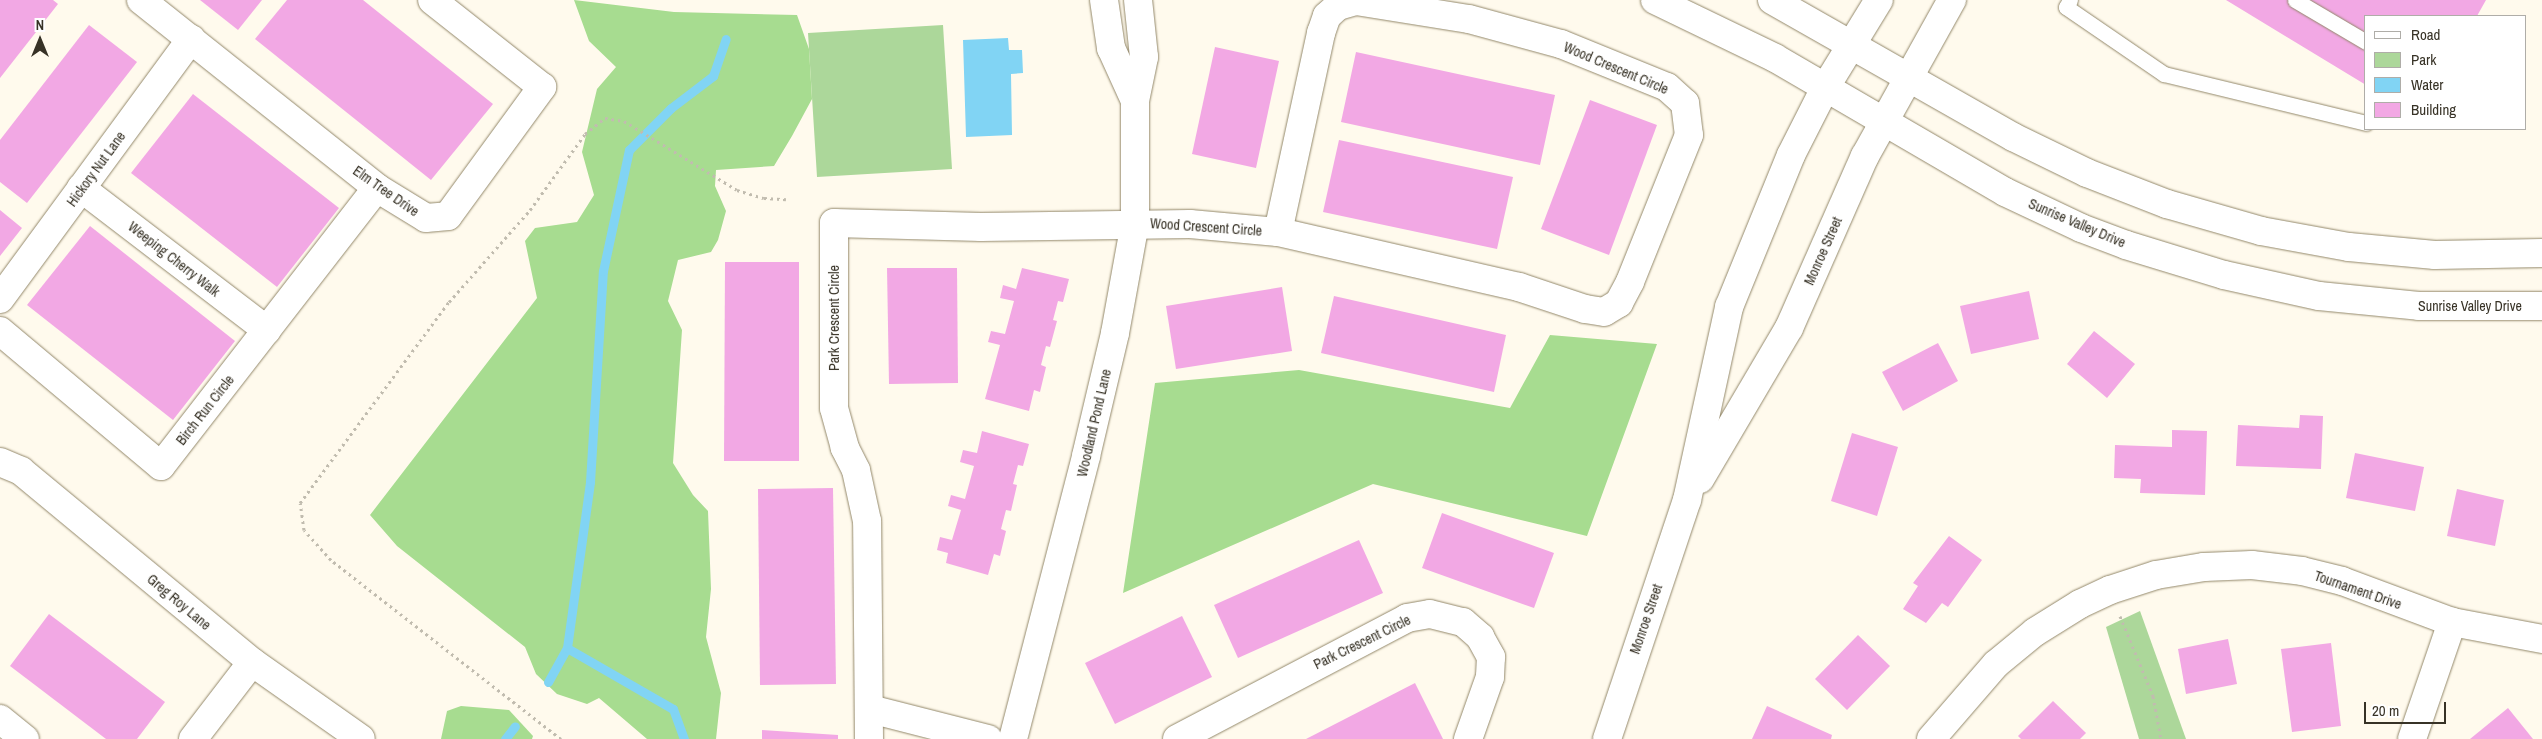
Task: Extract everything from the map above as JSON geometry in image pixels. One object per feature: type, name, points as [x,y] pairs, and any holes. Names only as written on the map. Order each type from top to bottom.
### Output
[{"type":"street","name":"Elm Tree Drive","points":[[141,0],[377,188],[426,218],[448,216],[542,87],[432,0]]},
{"type":"street","name":"Woodland Pond Lane","points":[[1104,0],[1111,48],[1135,101]]},
{"type":"street","name":"Woodland Pond Lane","points":[[1013,739],[1086,456],[1115,333],[1135,223],[1135,101],[1144,57],[1138,0]]},
{"type":"street","name":"Sunrise Valley Drive","points":[[1655,0],[1743,42],[2005,192],[2081,228],[2224,275],[2319,296],[2375,302],[2462,307],[2542,306]]},
{"type":"street","points":[[1772,0],[2013,137],[2087,173],[2210,218],[2310,241],[2394,252],[2435,255],[2542,253]]},
{"type":"street","name":"Monroe Street","points":[[1607,739],[1687,500],[1729,306],[1791,155],[1825,88],[1879,0]]},
{"type":"street","name":"Monroe Street","points":[[1687,500],[1789,328],[1883,122],[1952,0]]},
{"type":"street","name":"Wood Crescent Circle","points":[[1135,223],[1190,224],[1278,232],[1519,287],[1585,309],[1604,312],[1619,303],[1630,282],[1689,135],[1685,103],[1667,87],[1561,44],[1469,20],[1356,1],[1338,6],[1327,16],[1321,33],[1278,232]]},
{"type":"street","name":"Hickory Nut Lane","points":[[0,299],[191,39]]},
{"type":"street","name":"Weeping Cherry Walk","points":[[82,188],[267,330]]},
{"type":"street","name":"Birch Run Circle","points":[[0,331],[161,466],[377,188]]},
{"type":"street","name":"Park Crescent Circle","points":[[869,739],[867,521],[856,470],[845,448],[834,408],[834,223],[981,227],[1135,223]]},
{"type":"street","name":"Greg Roy Lane","points":[[0,462],[21,471],[252,662],[362,739]]},
{"type":"street","name":"Tournament Drive","points":[[1931,739],[1948,716],[2004,657],[2035,632],[2108,591],[2156,575],[2204,566],[2252,565],[2302,571],[2342,581],[2452,622],[2542,639]]},
{"type":"street","name":"Park Crescent Circle","points":[[1177,739],[1407,618],[1430,614],[1463,622],[1480,637],[1491,657],[1490,676],[1468,739]]},
{"type":"street","points":[[2412,739],[2452,622]]},
{"type":"street","points":[[194,739],[252,662]]},
{"type":"street","points":[[870,709],[988,739]]},
{"type":"street","points":[[0,718],[25,739]]},
{"type":"lane","points":[[2070,0],[2066,7],[2164,74],[2364,123]]},
{"type":"lane","points":[[2296,0],[2364,41]]},
{"type":"path","points":[[561,739],[331,560],[304,530],[300,503],[394,373],[449,302],[530,210],[584,134],[605,118],[624,121],[658,144],[738,190],[764,198],[786,199]]},
{"type":"path","points":[[2108,591],[2153,696],[2161,739]]},
{"type":"green space","points":[[574,0],[674,12],[797,15],[809,49],[812,99],[792,136],[774,166],[716,170],[715,186],[726,211],[718,240],[711,252],[678,260],[668,301],[682,330],[673,463],[693,495],[708,511],[711,589],[706,637],[721,693],[716,739],[647,739],[599,698],[587,704],[557,694],[536,674],[525,647],[397,546],[370,515],[537,298],[525,241],[535,228],[577,222],[594,195],[582,152],[597,89],[616,67],[589,41]]},
{"type":"green space","points":[[943,25],[952,169],[817,177],[808,33]]},
{"type":"green space","points":[[1550,335],[1657,344],[1587,536],[1373,484],[1123,593],[1155,383],[1299,370],[1510,408]]},
{"type":"green space","points":[[2140,611],[2186,739],[2139,739],[2106,627]]},
{"type":"green space","points":[[461,706],[509,710],[533,736],[532,739],[441,739],[447,711]]},
{"type":"water","points":[[1008,38],[1009,50],[1022,50],[1023,73],[1011,74],[1012,135],[966,137],[963,40]]},
{"type":"building","points":[[0,0],[53,0],[58,4],[0,78]]},
{"type":"building","points":[[200,0],[262,0],[238,30]]},
{"type":"building","points":[[287,0],[363,0],[493,104],[431,180],[255,39]]},
{"type":"building","points":[[2226,0],[2486,0],[2478,15],[2364,15],[2364,84]]},
{"type":"building","points":[[89,25],[137,62],[27,203],[0,182],[0,140]]},
{"type":"building","points":[[1215,47],[1279,61],[1256,168],[1192,154]]},
{"type":"building","points":[[1356,52],[1555,95],[1540,165],[1341,122]]},
{"type":"building","points":[[193,94],[339,208],[277,287],[131,173]]},
{"type":"building","points":[[1590,100],[1657,125],[1609,255],[1541,229]]},
{"type":"building","points":[[1339,140],[1513,177],[1497,249],[1323,212]]},
{"type":"building","points":[[0,210],[22,228],[0,256]]},
{"type":"building","points":[[90,226],[235,341],[173,420],[27,305]]},
{"type":"building","points":[[725,262],[799,262],[799,461],[724,461]]},
{"type":"building","points":[[887,268],[957,268],[958,383],[889,384]]},
{"type":"building","points":[[1022,268],[1069,279],[1063,302],[1058,301],[1053,320],[1057,321],[1050,347],[1046,346],[1041,365],[1046,367],[1040,392],[1034,390],[1029,411],[985,399],[1000,345],[988,342],[991,331],[1005,334],[1014,301],[1000,298],[1003,285],[1016,289]]},
{"type":"building","points":[[1282,287],[1292,351],[1176,369],[1166,306]]},
{"type":"building","points":[[2029,291],[2039,339],[1971,354],[1960,306]]},
{"type":"building","points":[[1334,296],[1506,335],[1494,392],[1321,353]]},
{"type":"building","points":[[2094,331],[2135,364],[2107,398],[2067,364]]},
{"type":"building","points":[[1938,343],[1958,381],[1903,411],[1882,372]]},
{"type":"building","points":[[2300,415],[2323,416],[2321,469],[2236,466],[2238,425],[2299,428]]},
{"type":"building","points":[[2172,430],[2207,431],[2205,495],[2140,493],[2141,479],[2114,478],[2115,445],[2172,447]]},
{"type":"building","points":[[982,431],[1029,444],[1023,466],[1018,465],[1013,484],[1017,485],[1011,511],[1006,510],[1001,529],[1006,531],[1000,556],[994,554],[988,575],[946,563],[948,553],[937,550],[940,537],[952,540],[961,510],[948,506],[951,495],[965,499],[974,466],[960,462],[963,450],[977,453]]},
{"type":"building","points":[[1852,433],[1898,447],[1877,516],[1831,501]]},
{"type":"building","points":[[2355,453],[2424,467],[2415,511],[2346,498]]},
{"type":"building","points":[[833,488],[836,684],[760,685],[758,489]]},
{"type":"building","points":[[2457,489],[2504,500],[2495,546],[2447,536]]},
{"type":"building","points":[[1442,513],[1554,553],[1534,608],[1422,568]]},
{"type":"building","points":[[1949,536],[1982,560],[1948,607],[1942,603],[1926,623],[1903,609],[1918,586],[1913,583]]},
{"type":"building","points":[[1359,540],[1383,593],[1238,658],[1214,605]]},
{"type":"building","points":[[49,614],[165,702],[137,739],[106,739],[10,666]]},
{"type":"building","points":[[1182,616],[1212,677],[1115,724],[1085,663]]},
{"type":"building","points":[[1858,635],[1890,666],[1847,710],[1815,679]]},
{"type":"building","points":[[2228,639],[2237,684],[2186,694],[2178,649]]},
{"type":"building","points":[[2331,643],[2341,726],[2292,732],[2281,649]]},
{"type":"building","points":[[1415,683],[1443,739],[1306,739]]},
{"type":"building","points":[[2053,701],[2086,733],[2080,739],[2021,739],[2018,736]]},
{"type":"building","points":[[1767,706],[1832,735],[1831,739],[1752,739]]},
{"type":"building","points":[[2508,708],[2533,739],[2470,739]]},
{"type":"building","points":[[762,730],[838,735],[838,739],[762,739]]},
{"type":"waterway","points":[[684,739],[673,709],[567,648],[590,482],[603,271],[629,150],[671,108],[713,76],[726,39]]},
{"type":"waterway","points":[[548,682],[567,648]]},
{"type":"waterway","points":[[505,739],[515,726]]}]
